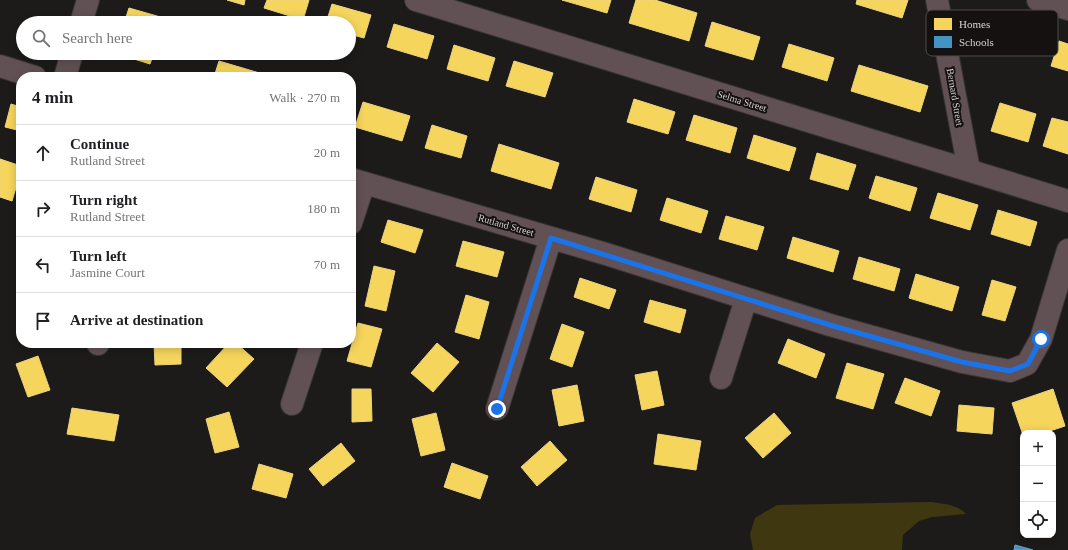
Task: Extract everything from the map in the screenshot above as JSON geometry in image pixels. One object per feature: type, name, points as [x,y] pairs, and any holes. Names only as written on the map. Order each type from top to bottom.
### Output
[{"type":"street","points":[[83,16],[88,0]]},
{"type":"street","name":"Selma Street","points":[[416,0],[1068,201]]},
{"type":"street","name":"Bernard Street","points":[[937,0],[939,10]]},
{"type":"street","points":[[1038,0],[1068,9]]},
{"type":"street","name":"Bernard Street","points":[[948,56],[969,170]]},
{"type":"street","points":[[66,72],[70,60]]},
{"type":"street","points":[[0,66],[19,72]]},
{"type":"street","points":[[356,193],[358,181]]},
{"type":"street","name":"Rutland Street","points":[[358,181],[551,238],[830,325],[962,362],[1010,371],[1028,364],[1041,339],[1068,250]]},
{"type":"street","points":[[497,409],[551,238]]},
{"type":"street","points":[[721,378],[746,299]]},
{"type":"street","points":[[292,404],[310,348]]},
{"type":"shaded area","points":[[931,502],[954,506],[966,514],[932,517],[919,521],[903,535],[902,550],[753,550],[750,534],[755,518],[777,505]]},
{"type":"building: Homes","points":[[227,0],[245,0],[244,5]]},
{"type":"building: Homes","points":[[267,0],[309,0],[304,16],[290,16],[264,8]]},
{"type":"building: Homes","points":[[562,0],[611,0],[607,13]]},
{"type":"building: Homes","points":[[636,0],[655,0],[697,13],[689,41],[629,23]]},
{"type":"building: Homes","points":[[857,0],[908,0],[902,18],[856,4]]},
{"type":"building: Homes","points":[[332,4],[371,15],[364,38],[356,36],[356,16],[328,16]]},
{"type":"building: Homes","points":[[129,8],[157,16],[126,16]]},
{"type":"building: Homes","points":[[712,22],[760,37],[753,60],[705,46]]},
{"type":"building: Homes","points":[[394,24],[434,36],[427,59],[387,47]]},
{"type":"building: Homes","points":[[1059,41],[1068,44],[1068,71],[1051,66],[1054,56],[1058,56]]},
{"type":"building: Homes","points":[[789,44],[834,58],[827,81],[782,67]]},
{"type":"building: Homes","points":[[454,45],[495,58],[488,81],[447,69]]},
{"type":"building: Homes","points":[[137,60],[151,60],[150,64]]},
{"type":"building: Homes","points":[[219,61],[256,72],[216,72]]},
{"type":"building: Homes","points":[[514,61],[553,73],[545,97],[506,86]]},
{"type":"building: Homes","points":[[859,65],[928,86],[920,112],[851,91]]},
{"type":"building: Homes","points":[[634,99],[675,112],[668,134],[627,122]]},
{"type":"building: Homes","points":[[363,102],[410,116],[402,141],[356,127]]},
{"type":"building: Homes","points":[[1000,103],[1036,114],[1028,142],[991,131]]},
{"type":"building: Homes","points":[[11,104],[16,106],[16,130],[5,127]]},
{"type":"building: Homes","points":[[694,115],[737,128],[730,153],[686,140]]},
{"type":"building: Homes","points":[[1052,118],[1068,122],[1068,154],[1043,146]]},
{"type":"building: Homes","points":[[432,125],[467,136],[461,158],[425,148]]},
{"type":"building: Homes","points":[[754,135],[796,148],[789,171],[747,158]]},
{"type":"building: Homes","points":[[499,144],[559,163],[551,189],[491,171]]},
{"type":"building: Homes","points":[[817,153],[856,165],[848,190],[810,179]]},
{"type":"building: Homes","points":[[0,159],[16,164],[16,188],[12,201],[0,197]]},
{"type":"building: Homes","points":[[876,176],[917,188],[910,211],[869,198]]},
{"type":"building: Homes","points":[[596,177],[637,190],[631,212],[589,199]]},
{"type":"building: Homes","points":[[938,193],[978,205],[970,230],[930,218]]},
{"type":"building: Homes","points":[[667,198],[708,211],[701,233],[660,220]]},
{"type":"building: Homes","points":[[998,210],[1037,222],[1030,246],[991,234]]},
{"type":"building: Homes","points":[[726,216],[764,227],[757,250],[719,239]]},
{"type":"building: Homes","points":[[388,220],[423,230],[415,253],[381,242]]},
{"type":"building: Homes","points":[[793,237],[839,251],[833,272],[787,258]]},
{"type":"building: Homes","points":[[463,241],[504,252],[497,277],[456,266]]},
{"type":"building: Homes","points":[[859,257],[900,269],[894,291],[853,279]]},
{"type":"building: Homes","points":[[374,266],[395,271],[386,311],[365,306]]},
{"type":"building: Homes","points":[[916,274],[959,287],[952,311],[909,298]]},
{"type":"building: Homes","points":[[580,278],[616,290],[609,309],[574,297]]},
{"type":"building: Homes","points":[[992,280],[1016,287],[1005,321],[982,315]]},
{"type":"building: Homes","points":[[466,295],[489,302],[479,339],[455,332]]},
{"type":"building: Homes","points":[[650,300],[686,310],[680,333],[644,322]]},
{"type":"building: Homes","points":[[358,323],[382,329],[371,367],[347,361],[351,348],[356,348],[356,330]]},
{"type":"building: Homes","points":[[562,324],[584,332],[572,367],[550,359]]},
{"type":"building: Homes","points":[[788,339],[825,354],[816,378],[778,363]]},
{"type":"building: Homes","points":[[437,343],[459,362],[433,392],[411,373]]},
{"type":"building: Homes","points":[[154,348],[181,348],[181,364],[155,365]]},
{"type":"building: Homes","points":[[224,348],[242,348],[254,359],[227,387],[206,368]]},
{"type":"building: Homes","points":[[38,356],[50,390],[28,397],[16,364]]},
{"type":"building: Homes","points":[[847,363],[884,374],[873,409],[836,398]]},
{"type":"building: Homes","points":[[657,371],[664,405],[642,410],[635,375]]},
{"type":"building: Homes","points":[[905,378],[940,391],[931,416],[895,403]]},
{"type":"building: Homes","points":[[577,385],[584,421],[559,426],[552,390]]},
{"type":"building: Homes","points":[[352,389],[371,389],[372,421],[352,422]]},
{"type":"building: Homes","points":[[1053,389],[1065,426],[1053,430],[1021,430],[1012,403]]},
{"type":"building: Homes","points":[[959,405],[994,408],[992,434],[957,431]]},
{"type":"building: Homes","points":[[72,408],[119,415],[114,441],[67,434]]},
{"type":"building: Homes","points":[[229,412],[239,447],[215,453],[206,419]]},
{"type":"building: Homes","points":[[436,413],[445,450],[421,456],[412,419]]},
{"type":"building: Homes","points":[[774,413],[791,433],[763,458],[745,438]]},
{"type":"building: Homes","points":[[658,434],[701,441],[696,470],[654,464]]},
{"type":"building: Homes","points":[[550,441],[567,460],[537,486],[521,467]]},
{"type":"building: Homes","points":[[341,443],[355,461],[323,486],[309,469]]},
{"type":"building: Homes","points":[[452,463],[488,476],[480,499],[444,487]]},
{"type":"building: Homes","points":[[259,464],[293,474],[286,498],[252,489]]},
{"type":"building: Schools","points":[[1015,545],[1033,550],[1014,550]]},
{"type":"route","points":[[497,409],[551,238],[830,325],[962,362],[1010,371],[1028,364],[1041,339]]}]
